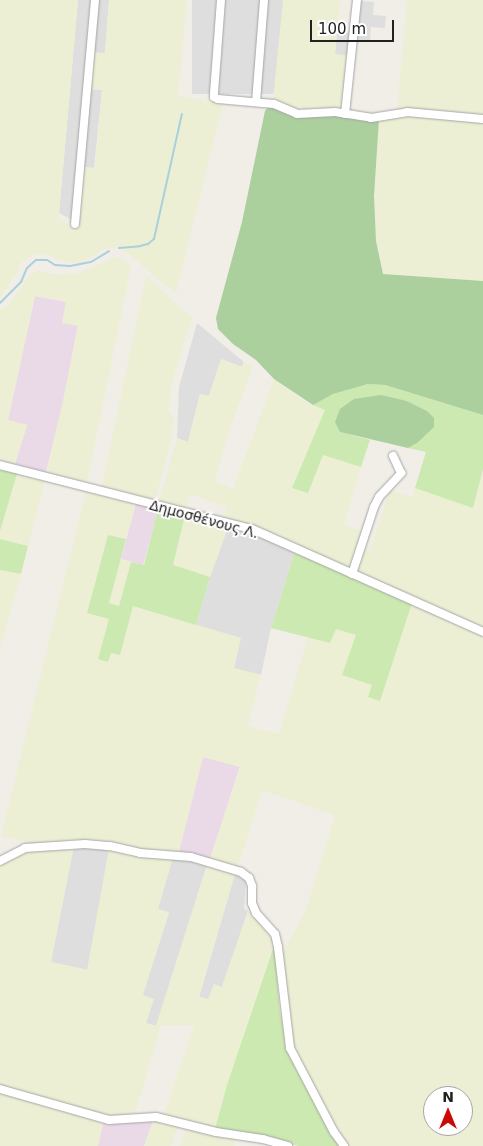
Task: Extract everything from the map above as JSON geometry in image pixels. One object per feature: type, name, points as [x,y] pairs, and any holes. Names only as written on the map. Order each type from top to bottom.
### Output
[{"type":"street","points":[[75,224],[95,0]]},
{"type":"street","points":[[221,0],[214,97],[274,104],[297,114],[323,111],[372,118],[407,112],[483,119]]},
{"type":"street","points":[[256,102],[264,0]]},
{"type":"street","points":[[345,114],[357,0]]},
{"type":"street","points":[[352,574],[374,507],[379,497],[401,473],[393,456]]},
{"type":"street","name":"Δημοσθένους Λ.","points":[[0,464],[252,529],[483,632]]},
{"type":"street","points":[[0,861],[25,848],[85,844],[110,846],[140,853],[191,857],[241,872],[249,878],[252,886],[252,903],[256,913],[274,934],[278,947],[290,1048],[334,1132],[344,1146]]},
{"type":"street","points":[[0,1089],[108,1120],[156,1117],[216,1132],[263,1139],[288,1146]]},
{"type":"shaded area","points":[[78,0],[109,0],[105,54],[94,52],[90,89],[102,90],[94,168],[83,167],[76,222],[59,213]]},
{"type":"shaded area","points":[[192,0],[283,0],[283,94],[192,94]]},
{"type":"shaded area","points":[[360,1],[374,2],[373,15],[386,16],[385,28],[371,27],[370,41],[350,39],[349,56],[335,54],[337,31],[356,33]]},
{"type":"shaded area","points":[[35,296],[66,302],[78,325],[63,402],[46,472],[15,464],[27,425],[8,420]]},
{"type":"shaded area","points":[[197,323],[244,362],[242,367],[221,359],[209,396],[200,394],[188,442],[177,438],[179,387]]},
{"type":"shaded area","points":[[136,503],[158,509],[143,565],[121,559]]},
{"type":"shaded area","points":[[228,527],[257,535],[295,551],[271,628],[261,675],[234,668],[240,638],[196,625],[210,577]]},
{"type":"shaded area","points":[[203,757],[240,766],[210,859],[179,851]]},
{"type":"shaded area","points":[[82,848],[109,849],[88,970],[51,962],[73,850]]},
{"type":"shaded area","points":[[173,857],[207,865],[156,1026],[146,1023],[142,996],[169,913],[158,909]]},
{"type":"shaded area","points":[[235,874],[246,880],[244,909],[248,911],[222,987],[208,999],[199,997]]},
{"type":"shaded area","points":[[144,1119],[153,1121],[144,1146],[98,1146],[103,1124]]},
{"type":"green space","points":[[0,0],[78,0],[59,213],[59,219],[75,229],[83,167],[95,168],[102,90],[89,89],[93,52],[105,53],[109,0],[187,0],[178,96],[219,103],[222,107],[176,294],[120,247],[103,249],[85,261],[72,263],[40,253],[32,256],[21,263],[16,275],[0,298]]},
{"type":"green space","points":[[283,0],[340,0],[335,54],[349,56],[342,110],[289,107],[273,100]]},
{"type":"green space","points":[[407,0],[483,0],[483,116],[397,110]]},
{"type":"green space","points":[[269,106],[284,112],[335,114],[364,121],[379,119],[374,196],[376,241],[383,274],[483,281],[483,415],[385,385],[368,384],[333,394],[313,405],[274,379],[256,360],[233,344],[218,329],[216,318],[242,222],[265,111]]},
{"type":"green space","points":[[401,114],[483,123],[483,281],[383,274],[376,241],[374,196],[379,119]]},
{"type":"green space","points":[[118,257],[131,266],[87,482],[46,472],[63,402],[78,326],[62,323],[66,301],[35,296],[8,420],[27,425],[15,464],[0,460],[0,310],[7,306],[32,272],[39,271],[62,275],[77,273]]},
{"type":"green space","points":[[146,276],[192,318],[172,383],[168,409],[174,419],[170,445],[155,501],[102,486]]},
{"type":"green space","points":[[221,359],[242,367],[244,362],[253,367],[228,434],[215,481],[233,489],[274,379],[306,402],[325,410],[308,493],[323,455],[361,467],[344,525],[365,532],[351,571],[246,524],[224,518],[227,507],[190,494],[185,509],[159,501],[177,438],[188,442],[200,394],[209,396]]},
{"type":"green space","points":[[368,384],[385,385],[483,415],[483,469],[473,508],[415,488],[426,452],[408,448],[417,443],[427,411],[407,401],[381,396],[340,432],[370,440],[361,467],[323,455],[308,493],[292,488],[325,410],[313,405],[333,394]]},
{"type":"green space","points":[[381,395],[407,401],[427,411],[434,418],[434,427],[417,443],[408,448],[340,432],[335,422],[340,409],[354,399]]},
{"type":"green space","points":[[483,469],[483,630],[355,571],[363,549],[370,550],[390,490],[412,497],[415,488],[473,508]]},
{"type":"green space","points":[[0,470],[17,474],[0,531]]},
{"type":"green space","points":[[17,474],[45,481],[28,546],[0,539],[0,531]]},
{"type":"green space","points":[[86,492],[136,503],[126,539],[108,535],[87,613],[109,619],[111,653],[120,655],[133,606],[241,638],[234,668],[261,675],[248,726],[279,734],[308,637],[330,643],[336,629],[356,635],[380,700],[412,603],[483,637],[483,1146],[350,1146],[331,1117],[294,1048],[284,992],[281,957],[306,910],[335,815],[262,790],[238,867],[210,859],[240,767],[203,757],[179,851],[141,850],[116,842],[84,840],[70,844],[44,842],[32,844],[1,836]]},
{"type":"green space","points":[[158,509],[185,515],[173,565],[210,577],[196,625],[133,606],[120,655],[111,653],[108,662],[98,659],[109,619],[87,613],[108,535],[126,539],[109,603],[119,606],[131,562],[144,565]]},
{"type":"green space","points":[[185,515],[228,527],[210,577],[173,566]]},
{"type":"green space","points":[[0,539],[28,546],[21,574],[0,570]]},
{"type":"green space","points":[[295,551],[412,603],[380,701],[368,697],[372,685],[342,675],[356,635],[336,629],[330,643],[271,628]]},
{"type":"green space","points":[[120,559],[131,562],[119,606],[108,603]]},
{"type":"green space","points":[[0,570],[21,574],[0,649]]},
{"type":"green space","points":[[109,849],[134,857],[173,857],[158,909],[169,912],[143,995],[154,999],[146,1023],[156,1026],[207,865],[235,874],[199,997],[208,999],[214,984],[222,987],[248,911],[254,915],[271,936],[274,946],[227,1085],[215,1129],[164,1114],[194,1025],[161,1025],[135,1113],[109,1116],[0,1085],[0,865],[26,851],[73,850],[51,962],[87,970]]},
{"type":"green space","points":[[274,946],[280,1012],[288,1051],[341,1146],[298,1146],[262,1135],[215,1129],[227,1085]]},
{"type":"green space","points":[[0,1092],[103,1124],[98,1146],[0,1146]]},
{"type":"green space","points":[[153,1121],[178,1127],[171,1146],[144,1146]]},
{"type":"green space","points":[[186,1128],[237,1137],[234,1146],[180,1146]]},
{"type":"waterway","points":[[119,248],[148,244],[154,239],[182,114]]},
{"type":"waterway","points":[[0,303],[21,282],[27,268],[36,260],[47,260],[55,265],[70,266],[91,262],[109,251]]}]
